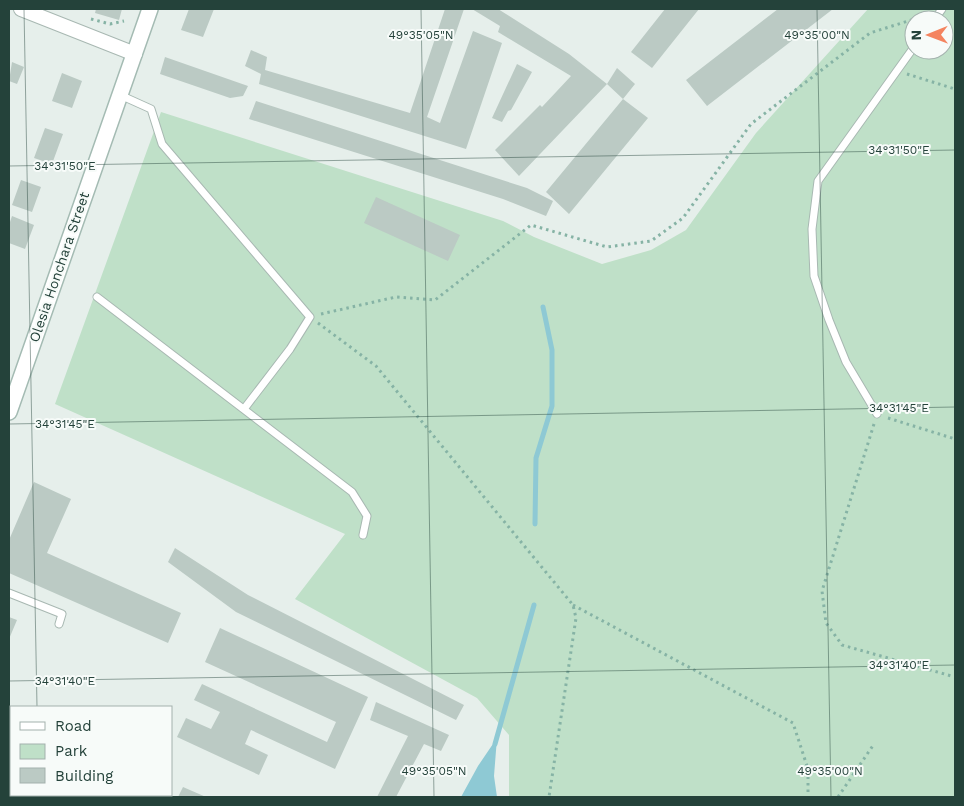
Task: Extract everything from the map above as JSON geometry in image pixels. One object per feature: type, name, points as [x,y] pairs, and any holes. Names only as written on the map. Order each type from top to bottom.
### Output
[{"type":"main road","name":"Olesia Honchara Street","points":[[9,412],[150,9]]},
{"type":"street","points":[[21,9],[135,54]]},
{"type":"lane","points":[[877,414],[846,362],[829,320],[814,276],[812,229],[818,181],[905,60]]},
{"type":"lane","points":[[120,95],[151,109],[162,144],[310,317],[290,349],[244,409]]},
{"type":"lane","points":[[97,297],[352,492],[367,516],[362,535]]},
{"type":"lane","points":[[9,593],[62,614],[58,624]]},
{"type":"path","points":[[310,317],[396,298],[436,300],[531,225],[607,247],[651,241],[683,218],[751,124],[870,33],[941,9]]},
{"type":"path","points":[[86,17],[110,24],[124,20]]},
{"type":"path","points":[[897,71],[955,89]]},
{"type":"path","points":[[310,317],[376,366],[573,605],[792,723],[808,769],[808,797]]},
{"type":"path","points":[[955,439],[877,414],[822,591],[826,623],[842,645],[955,677]]},
{"type":"path","points":[[549,797],[576,618],[573,605]]},
{"type":"path","points":[[838,797],[874,744]]},
{"type":"green space","points":[[868,9],[955,9],[955,797],[509,797],[509,735],[477,698],[295,599],[345,534],[55,404],[161,112],[503,221],[534,237],[602,264],[651,250],[686,230],[756,133]]},
{"type":"water","points":[[497,738],[494,776],[497,797],[461,797],[478,766]]},
{"type":"building","points":[[96,9],[122,9],[119,20],[95,13]]},
{"type":"building","points":[[189,9],[214,9],[203,37],[181,30]]},
{"type":"building","points":[[445,9],[464,9],[427,117],[440,123],[473,31],[502,43],[466,149],[259,84],[261,74],[245,66],[251,50],[267,57],[265,70],[410,113]]},
{"type":"building","points":[[472,9],[498,9],[569,54],[607,84],[519,176],[495,150],[540,105],[542,107],[571,76],[498,32],[500,26]]},
{"type":"building","points":[[665,9],[699,9],[652,68],[631,52]]},
{"type":"building","points":[[778,9],[833,9],[707,106],[686,80]]},
{"type":"building","points":[[165,57],[248,86],[243,96],[230,98],[160,74]]},
{"type":"building","points":[[12,62],[24,67],[17,84],[9,81]]},
{"type":"building","points":[[517,64],[532,72],[511,110],[508,111],[502,122],[492,118]]},
{"type":"building","points":[[617,68],[635,84],[623,99],[607,84]]},
{"type":"building","points":[[62,73],[82,81],[72,108],[52,101]]},
{"type":"building","points":[[623,99],[648,118],[569,214],[546,192]]},
{"type":"building","points":[[256,101],[527,188],[553,201],[546,216],[503,199],[249,119]]},
{"type":"building","points":[[45,128],[63,134],[52,164],[34,158]]},
{"type":"building","points":[[21,180],[41,187],[32,212],[12,205]]},
{"type":"building","points":[[376,197],[460,235],[448,261],[364,223]]},
{"type":"building","points":[[12,216],[34,225],[25,249],[9,243],[9,225]]},
{"type":"building","points":[[34,482],[71,499],[47,553],[181,613],[168,643],[9,573],[9,540]]},
{"type":"building","points":[[175,548],[248,595],[464,705],[456,720],[236,612],[168,562]]},
{"type":"building","points":[[9,617],[17,620],[9,639]]},
{"type":"building","points":[[220,628],[368,697],[335,769],[251,730],[245,744],[268,755],[259,775],[177,737],[186,718],[211,729],[220,712],[194,700],[202,684],[327,742],[336,722],[205,662]]},
{"type":"building","points":[[376,702],[449,735],[441,751],[424,744],[396,797],[377,797],[408,736],[370,720]]},
{"type":"building","points":[[9,705],[10,744],[9,743]]},
{"type":"building","points":[[9,781],[10,796],[47,797],[9,797]]},
{"type":"building","points":[[183,787],[206,797],[178,797]]},
{"type":"waterway","points":[[535,524],[536,458],[552,406],[552,350],[543,307]]},
{"type":"waterway","points":[[495,744],[534,605]]}]
